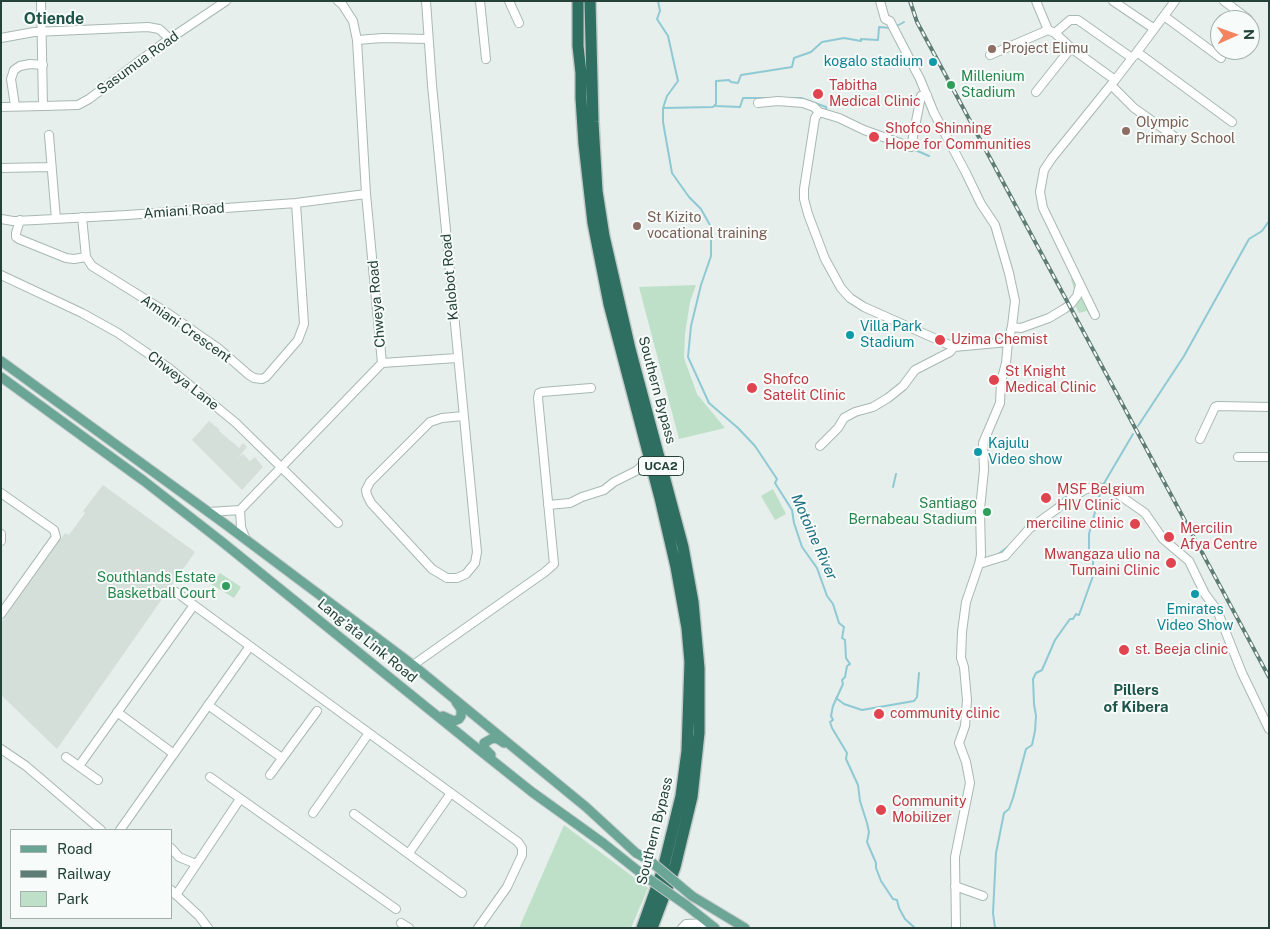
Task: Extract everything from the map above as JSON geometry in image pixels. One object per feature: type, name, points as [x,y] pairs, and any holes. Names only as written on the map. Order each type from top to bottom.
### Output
[{"type":"highway","name":"Southern Bypass","points":[[578,1],[581,98],[593,223],[608,304],[650,459],[676,567],[690,662],[687,750],[682,796],[663,869],[642,928]]},
{"type":"highway","name":"Southern Bypass","points":[[590,1],[592,122],[597,191],[604,236],[630,349],[682,547],[693,602],[699,668],[699,732],[692,797],[675,867],[652,928]]},
{"type":"main road","name":"Lang'ata Link Road","points":[[1,361],[209,512],[450,694],[586,807],[636,853],[649,860],[692,896],[745,928]]},
{"type":"main road","name":"Lang'ata Link Road","points":[[2,378],[144,481],[532,792],[712,925]]},
{"type":"main road","points":[[424,705],[454,721],[461,716],[461,709],[450,694]]},
{"type":"main road","points":[[515,777],[485,749],[484,743],[492,738],[498,739],[529,760]]},
{"type":"street","points":[[41,1],[43,106]]},
{"type":"street","points":[[338,1],[354,21],[357,40],[383,38],[428,39]]},
{"type":"street","name":"Kalobot Road","points":[[426,1],[457,358],[463,416],[477,552],[475,563],[466,574],[457,578],[447,578],[432,569],[369,501],[367,487],[430,422],[442,418],[463,416]]},
{"type":"street","points":[[480,1],[486,59]]},
{"type":"street","points":[[509,1],[519,23]]},
{"type":"street","points":[[880,1],[885,19],[890,21],[927,95],[934,114],[981,204],[995,225],[1015,301],[1006,363],[1001,382],[1000,403],[983,443],[984,470],[980,509],[980,564],[966,602],[962,632],[961,658],[964,668],[967,700],[965,726],[959,743],[966,762],[970,783],[955,857],[956,928]]},
{"type":"street","points":[[1036,1],[1051,32],[1113,82],[1134,108],[1175,137]]},
{"type":"street","points":[[1113,1],[1153,28]]},
{"type":"street","points":[[1095,314],[1043,208],[1040,192],[1042,176],[1052,158],[1135,55],[1153,28],[1175,1]]},
{"type":"street","points":[[1224,1],[1236,10]]},
{"type":"street","name":"Sasumua Road","points":[[1,107],[78,105],[89,99],[221,2]]},
{"type":"street","points":[[1164,16],[1210,50]]},
{"type":"street","points":[[990,54],[1051,32],[1070,20],[1078,20],[1135,55],[1232,122]]},
{"type":"street","points":[[1,38],[42,31],[148,27],[159,29],[170,39]]},
{"type":"street","name":"Chweya Road","points":[[240,510],[382,363],[366,194],[357,40]]},
{"type":"street","points":[[1036,92],[1071,48]]},
{"type":"street","points":[[15,106],[12,79],[14,70],[20,66],[30,64],[43,65]]},
{"type":"street","points":[[758,103],[778,101],[803,103],[814,107],[818,112],[839,118],[864,130],[911,147],[921,96],[927,95]]},
{"type":"street","points":[[818,112],[815,118],[804,199],[816,238],[841,288],[850,298],[864,307],[954,347],[1008,342]]},
{"type":"street","points":[[49,134],[56,219]]},
{"type":"street","points":[[1,168],[51,167]]},
{"type":"street","name":"Amiani Road","points":[[1,219],[56,219],[296,203],[366,194]]},
{"type":"street","name":"Amiani Crescent","points":[[86,257],[92,266],[169,314],[218,348],[249,375],[262,379],[266,377],[298,340],[304,324],[296,203]]},
{"type":"street","points":[[20,220],[16,237],[66,258],[74,259],[86,257],[82,217]]},
{"type":"street","name":"Chweya Lane","points":[[1,274],[82,313],[159,361],[236,423],[338,523]]},
{"type":"street","points":[[1012,327],[1019,329],[1049,318],[1070,305],[1080,290],[1080,283]]},
{"type":"street","points":[[820,446],[838,428],[844,418],[855,412],[873,407],[888,398],[903,386],[915,370],[950,352],[954,347]]},
{"type":"street","points":[[382,363],[457,358]]},
{"type":"street","points":[[413,666],[554,564],[538,398],[539,394],[591,388]]},
{"type":"street","points":[[1200,438],[1217,406],[1269,407]]},
{"type":"street","points":[[1238,457],[1269,457]]},
{"type":"street","points":[[548,505],[570,503],[604,490],[614,482],[636,471],[650,459]]},
{"type":"street","points":[[980,564],[1005,556],[1029,529],[1086,490],[1100,488],[1112,490],[1145,513],[1164,539],[1189,561],[1205,594],[1217,610],[1242,673],[1269,729]]},
{"type":"street","points":[[1,493],[56,532],[56,539],[1,614]]},
{"type":"street","points":[[209,512],[240,510],[241,527],[246,541]]},
{"type":"street","points":[[1,534],[1,541]]},
{"type":"street","points":[[176,592],[518,842],[522,848],[522,855],[507,887],[478,928]]},
{"type":"street","points":[[79,766],[194,606]]},
{"type":"street","points":[[121,829],[250,646]]},
{"type":"street","points":[[208,705],[282,758]]},
{"type":"street","points":[[270,775],[317,711]]},
{"type":"street","points":[[117,712],[174,754]]},
{"type":"street","points":[[313,813],[369,733]]},
{"type":"street","points":[[1,748],[26,766],[100,829]]},
{"type":"street","points":[[66,757],[98,780]]},
{"type":"street","points":[[210,777],[396,909]]},
{"type":"street","points":[[409,853],[451,793]]},
{"type":"street","points":[[208,928],[199,916],[174,893],[196,864],[240,798]]},
{"type":"street","points":[[354,814],[462,893]]},
{"type":"street","points":[[172,849],[179,856],[196,864]]},
{"type":"street","points":[[955,886],[983,896]]},
{"type":"street","points":[[401,923],[410,928]]},
{"type":"street","points":[[682,928],[686,924],[712,925]]},
{"type":"shaded area","points":[[209,421],[239,448],[243,443],[247,447],[238,458],[243,454],[250,461],[255,457],[263,467],[242,490],[192,440]]},
{"type":"shaded area","points":[[103,485],[195,552],[57,749],[1,695],[1,623],[65,533],[69,535],[85,513],[83,511]]},
{"type":"green space","points":[[1075,269],[1097,311],[1089,315],[1087,311],[1079,313],[1072,300],[1075,291],[1071,280]]},
{"type":"green space","points":[[696,285],[690,302],[685,334],[684,358],[697,394],[725,428],[679,439],[639,287]]},
{"type":"green space","points":[[773,489],[786,514],[775,520],[761,496]]},
{"type":"green space","name":"Southlands Estate Basketball Court","points":[[220,573],[241,587],[234,598],[211,584]]},
{"type":"green space","points":[[564,825],[648,888],[631,928],[519,928]]},
{"type":"waterway","name":"Motoine River","points":[[658,1],[660,11],[657,19],[668,36],[678,81],[667,96],[663,108],[663,122],[672,173],[689,197],[701,209],[711,227],[711,256],[701,285],[691,326],[688,357],[709,403],[738,428],[755,446],[777,479],[775,483],[792,510],[802,547],[817,568],[839,623],[844,627],[842,638],[845,640],[846,658],[850,664],[847,666],[845,677],[842,680],[843,684],[833,706],[831,716],[833,720],[830,722],[847,753],[846,759],[858,785],[860,801],[869,832],[867,842],[881,881],[893,899],[897,900],[905,919],[915,928]]},
{"type":"waterway","points":[[895,27],[904,22]]},
{"type":"waterway","points":[[663,108],[713,107],[716,104],[716,81],[729,80],[738,83],[741,75],[792,67],[794,58],[811,52],[822,42],[844,38],[861,41],[861,39],[878,40],[879,27],[891,28]]},
{"type":"waterway","points":[[716,106],[740,107],[743,98],[775,98]]},
{"type":"waterway","points":[[782,98],[801,98],[826,107],[827,112]]},
{"type":"waterway","points":[[913,149],[929,156]]},
{"type":"waterway","points":[[1138,426],[1184,356],[1249,239],[1262,231],[1269,221]]},
{"type":"waterway","points":[[1103,485],[1133,434]]},
{"type":"waterway","points":[[893,487],[896,474]]},
{"type":"waterway","points":[[1054,506],[1072,492],[1081,488]]},
{"type":"waterway","points":[[995,928],[993,913],[996,853],[1004,813],[1009,809],[1026,749],[1032,745],[1035,731],[1036,716],[1033,679],[1036,673],[1042,670],[1055,640],[1070,619],[1073,619],[1076,614],[1079,615],[1093,576],[1093,551],[1089,550],[1089,534],[1101,490]]},
{"type":"waterway","points":[[997,555],[1009,546]]},
{"type":"waterway","points":[[836,698],[844,704],[862,710],[914,701],[917,697],[919,673]]},
{"type":"railway","points":[[910,1],[917,22],[1269,677]]},
{"type":"place","name":"Project Elimu","points":[[992,49]]},
{"type":"place","name":"kogalo stadium","points":[[933,62]]},
{"type":"place","name":"Millenium Stadium","points":[[951,85]]},
{"type":"place","name":"Tabitha Medical Clinic","points":[[818,94]]},
{"type":"place","name":"Olympic Primary School","points":[[1126,131]]},
{"type":"place","name":"Shofco Shinning Hope for Communities","points":[[874,137]]},
{"type":"place","name":"St Kizito vocational training","points":[[637,226]]},
{"type":"place","name":"Villa Park Stadium","points":[[850,335]]},
{"type":"place","name":"Uzima Chemist","points":[[940,340]]},
{"type":"place","name":"St Knight Medical Clinic","points":[[994,380]]},
{"type":"place","name":"Shofco Satelit Clinic","points":[[752,388]]},
{"type":"place","name":"Kajulu Video show","points":[[978,452]]},
{"type":"place","name":"MSF Belgium HIV Clinic","points":[[1046,498]]},
{"type":"place","name":"Santiago Bernabeau Stadium","points":[[987,512]]},
{"type":"place","name":"merciline clinic","points":[[1135,524]]},
{"type":"place","name":"Mercilin Afya Centre","points":[[1169,537]]},
{"type":"place","name":"Mwangaza ulio na Tumaini Clinic","points":[[1171,563]]},
{"type":"place","name":"Southlands Estate Basketball Court","points":[[226,586]]},
{"type":"place","name":"Emirates Video Show","points":[[1195,594]]},
{"type":"place","name":"st. Beeja clinic","points":[[1124,650]]},
{"type":"place","name":"community clinic","points":[[879,714]]},
{"type":"place","name":"Community Mobilizer","points":[[881,810]]},
{"type":"district","name":"Otiende","points":[[54,19]]},
{"type":"district","name":"Pillers of Kibera","points":[[1136,698]]}]
